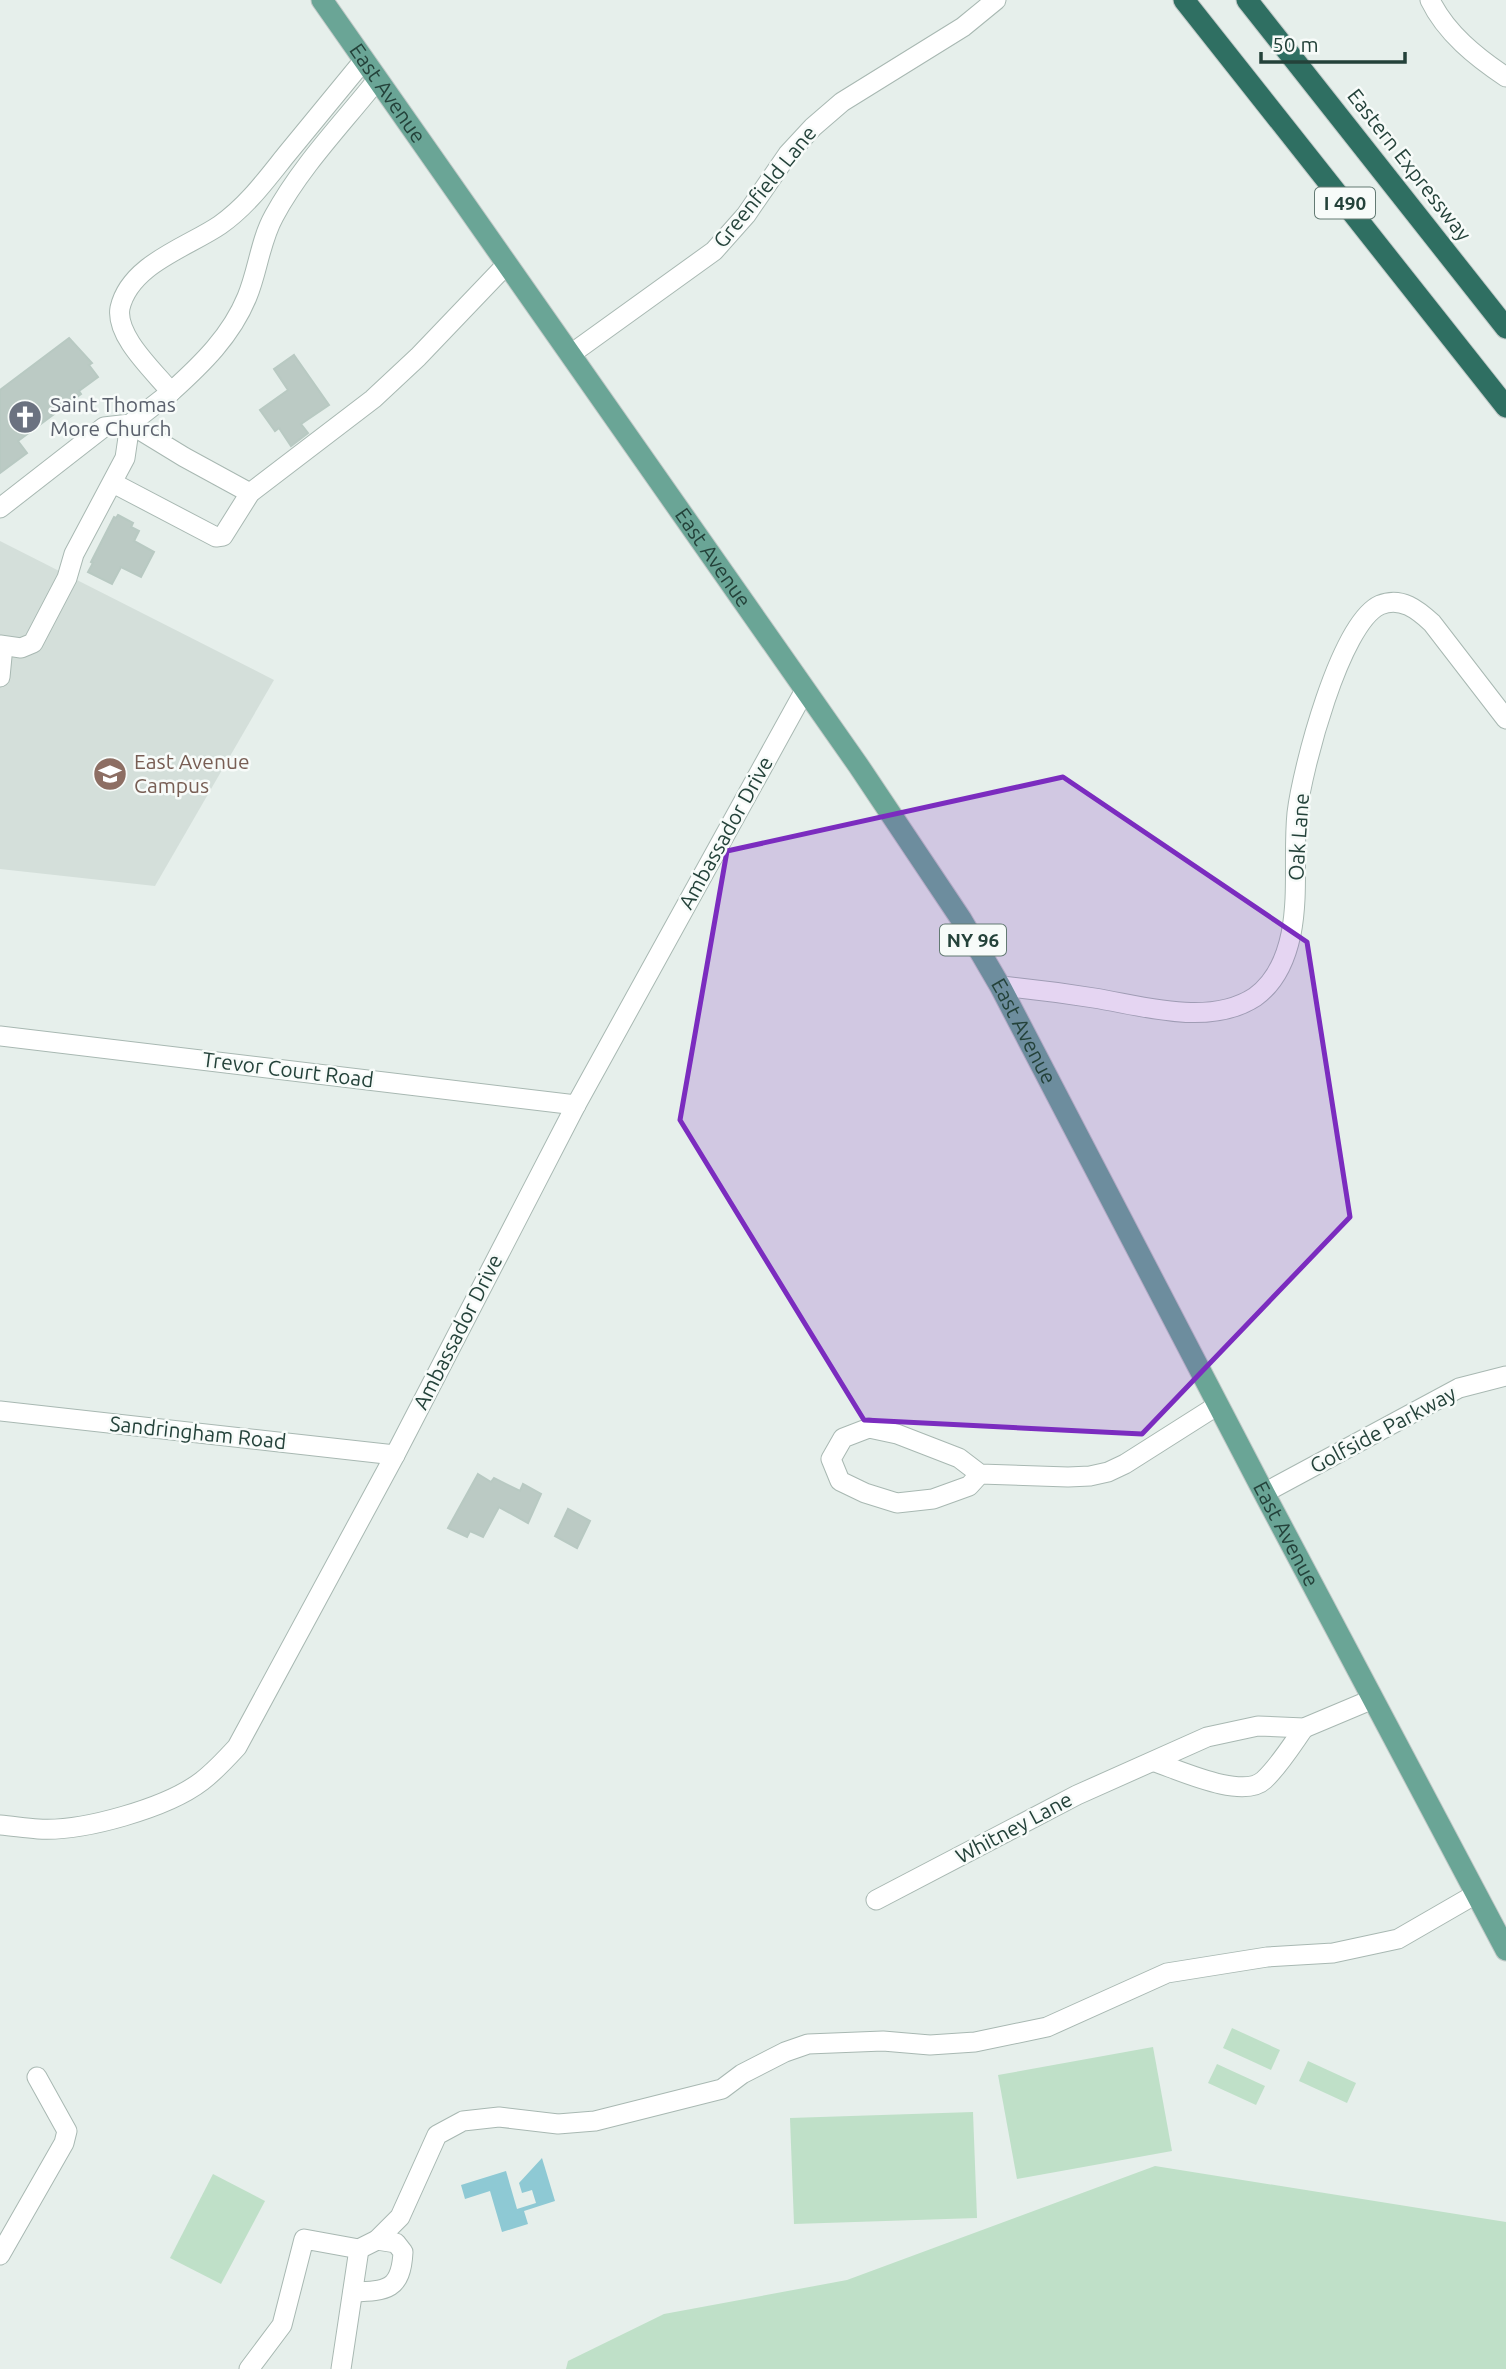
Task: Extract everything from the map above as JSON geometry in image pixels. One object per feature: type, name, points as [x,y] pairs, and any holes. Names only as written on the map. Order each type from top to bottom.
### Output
[{"type":"highway","name":"I 490","points":[[1184,0],[1506,407]]},
{"type":"highway","name":"Eastern Expressway","points":[[1247,0],[1506,328]]},
{"type":"main road","name":"East Avenue","points":[[323,0],[805,690],[939,886],[1000,986],[1506,1950]]},
{"type":"street","name":"Greenfield Lane","points":[[571,354],[714,251],[746,215],[788,154],[813,127],[842,102],[963,27],[996,0]]},
{"type":"street","points":[[1430,0],[1438,15],[1464,45],[1506,77]]},
{"type":"street","points":[[171,392],[123,333],[119,319],[129,288],[146,270],[221,224],[246,204],[364,60]]},
{"type":"street","points":[[0,508],[104,427],[130,424],[171,392],[217,348],[235,322],[248,295],[272,218],[290,189],[377,80]]},
{"type":"street","points":[[113,482],[216,537],[223,536],[250,493],[373,399],[418,357],[507,264]]},
{"type":"street","points":[[130,424],[250,493]]},
{"type":"street","points":[[0,677],[2,646],[21,648],[33,643],[67,578],[74,554],[125,458],[130,424]]},
{"type":"street","name":"Oak Lane","points":[[1000,986],[1046,990],[1180,1012],[1205,1012],[1226,1008],[1248,1001],[1263,990],[1281,967],[1291,935],[1297,813],[1317,728],[1345,651],[1366,617],[1382,605],[1394,602],[1418,611],[1432,624],[1506,719]]},
{"type":"street","name":"Ambassador Drive","points":[[0,1825],[39,1829],[102,1822],[162,1802],[200,1783],[237,1747],[395,1455],[576,1105],[805,690]]},
{"type":"street","name":"Trevor Court Road","points":[[0,1036],[576,1105]]},
{"type":"street","name":"Golfside Parkway","points":[[1264,1493],[1459,1388],[1506,1376]]},
{"type":"street","points":[[980,1474],[968,1486],[933,1499],[897,1503],[864,1493],[840,1481],[831,1460],[843,1437],[869,1428],[897,1434],[959,1458],[980,1474],[1068,1477],[1108,1472],[1218,1405]]},
{"type":"street","name":"Sandringham Road","points":[[0,1411],[395,1455]]},
{"type":"street","name":"Whitney Lane","points":[[876,1900],[1077,1795],[1197,1741],[1232,1730],[1258,1726],[1304,1728],[1373,1699]]},
{"type":"street","points":[[1155,1762],[1225,1785],[1253,1787],[1264,1781],[1304,1728]]},
{"type":"street","points":[[249,2369],[282,2325],[304,2239],[359,2249],[377,2240],[400,2217],[437,2135],[463,2121],[499,2117],[558,2124],[595,2121],[722,2089],[752,2068],[808,2044],[883,2040],[941,2044],[975,2042],[1046,2028],[1167,1973],[1267,1957],[1343,1951],[1398,1939],[1476,1894]]},
{"type":"street","points":[[0,2255],[64,2143],[67,2131],[37,2077]]},
{"type":"street","points":[[353,2292],[387,2289],[397,2281],[402,2270],[403,2252],[396,2243],[377,2240]]},
{"type":"street","points":[[341,2369],[359,2249]]},
{"type":"highlighted area","points":[[1063,777],[1307,942],[1350,1217],[1142,1434],[864,1420],[680,1120],[727,851]]},
{"type":"shaded area","name":"East Avenue Campus","points":[[0,541],[274,680],[155,886],[0,869]]},
{"type":"green space","points":[[1232,2028],[1280,2050],[1271,2070],[1223,2048]]},
{"type":"green space","points":[[1153,2047],[1172,2151],[1017,2179],[998,2075]]},
{"type":"green space","points":[[1308,2061],[1356,2083],[1347,2103],[1299,2081]]},
{"type":"green space","points":[[1217,2064],[1265,2086],[1256,2105],[1208,2083]]},
{"type":"green space","points":[[973,2112],[977,2218],[794,2224],[790,2118]]},
{"type":"green space","points":[[1155,2166],[1506,2222],[1506,2369],[566,2369],[568,2361],[664,2314],[847,2280]]},
{"type":"green space","points":[[213,2174],[265,2201],[221,2284],[170,2258]]},
{"type":"water","points":[[542,2158],[555,2201],[524,2211],[528,2224],[502,2232],[490,2191],[465,2199],[461,2185],[506,2171],[517,2209],[536,2203],[532,2190],[522,2193],[519,2183]]},
{"type":"building","name":"Saint Thomas More Church","points":[[69,338],[92,363],[89,365],[98,377],[79,391],[81,394],[18,441],[27,453],[0,473],[0,390]]},
{"type":"building","points":[[294,355],[329,405],[301,424],[308,433],[291,446],[279,428],[275,431],[260,410],[288,390],[274,369]]},
{"type":"building","points":[[118,515],[133,523],[131,527],[139,531],[134,541],[154,552],[141,577],[121,567],[112,584],[88,572],[114,517]]},
{"type":"building","points":[[478,1474],[491,1482],[494,1478],[520,1491],[523,1484],[541,1494],[528,1523],[499,1507],[483,1537],[470,1531],[467,1537],[448,1528]]},
{"type":"building","points":[[568,1509],[590,1521],[577,1548],[555,1536]]},
{"type":"place","name":"Saint Thomas More Church","points":[[25,417]]},
{"type":"place","name":"East Avenue Campus","points":[[110,774]]}]
